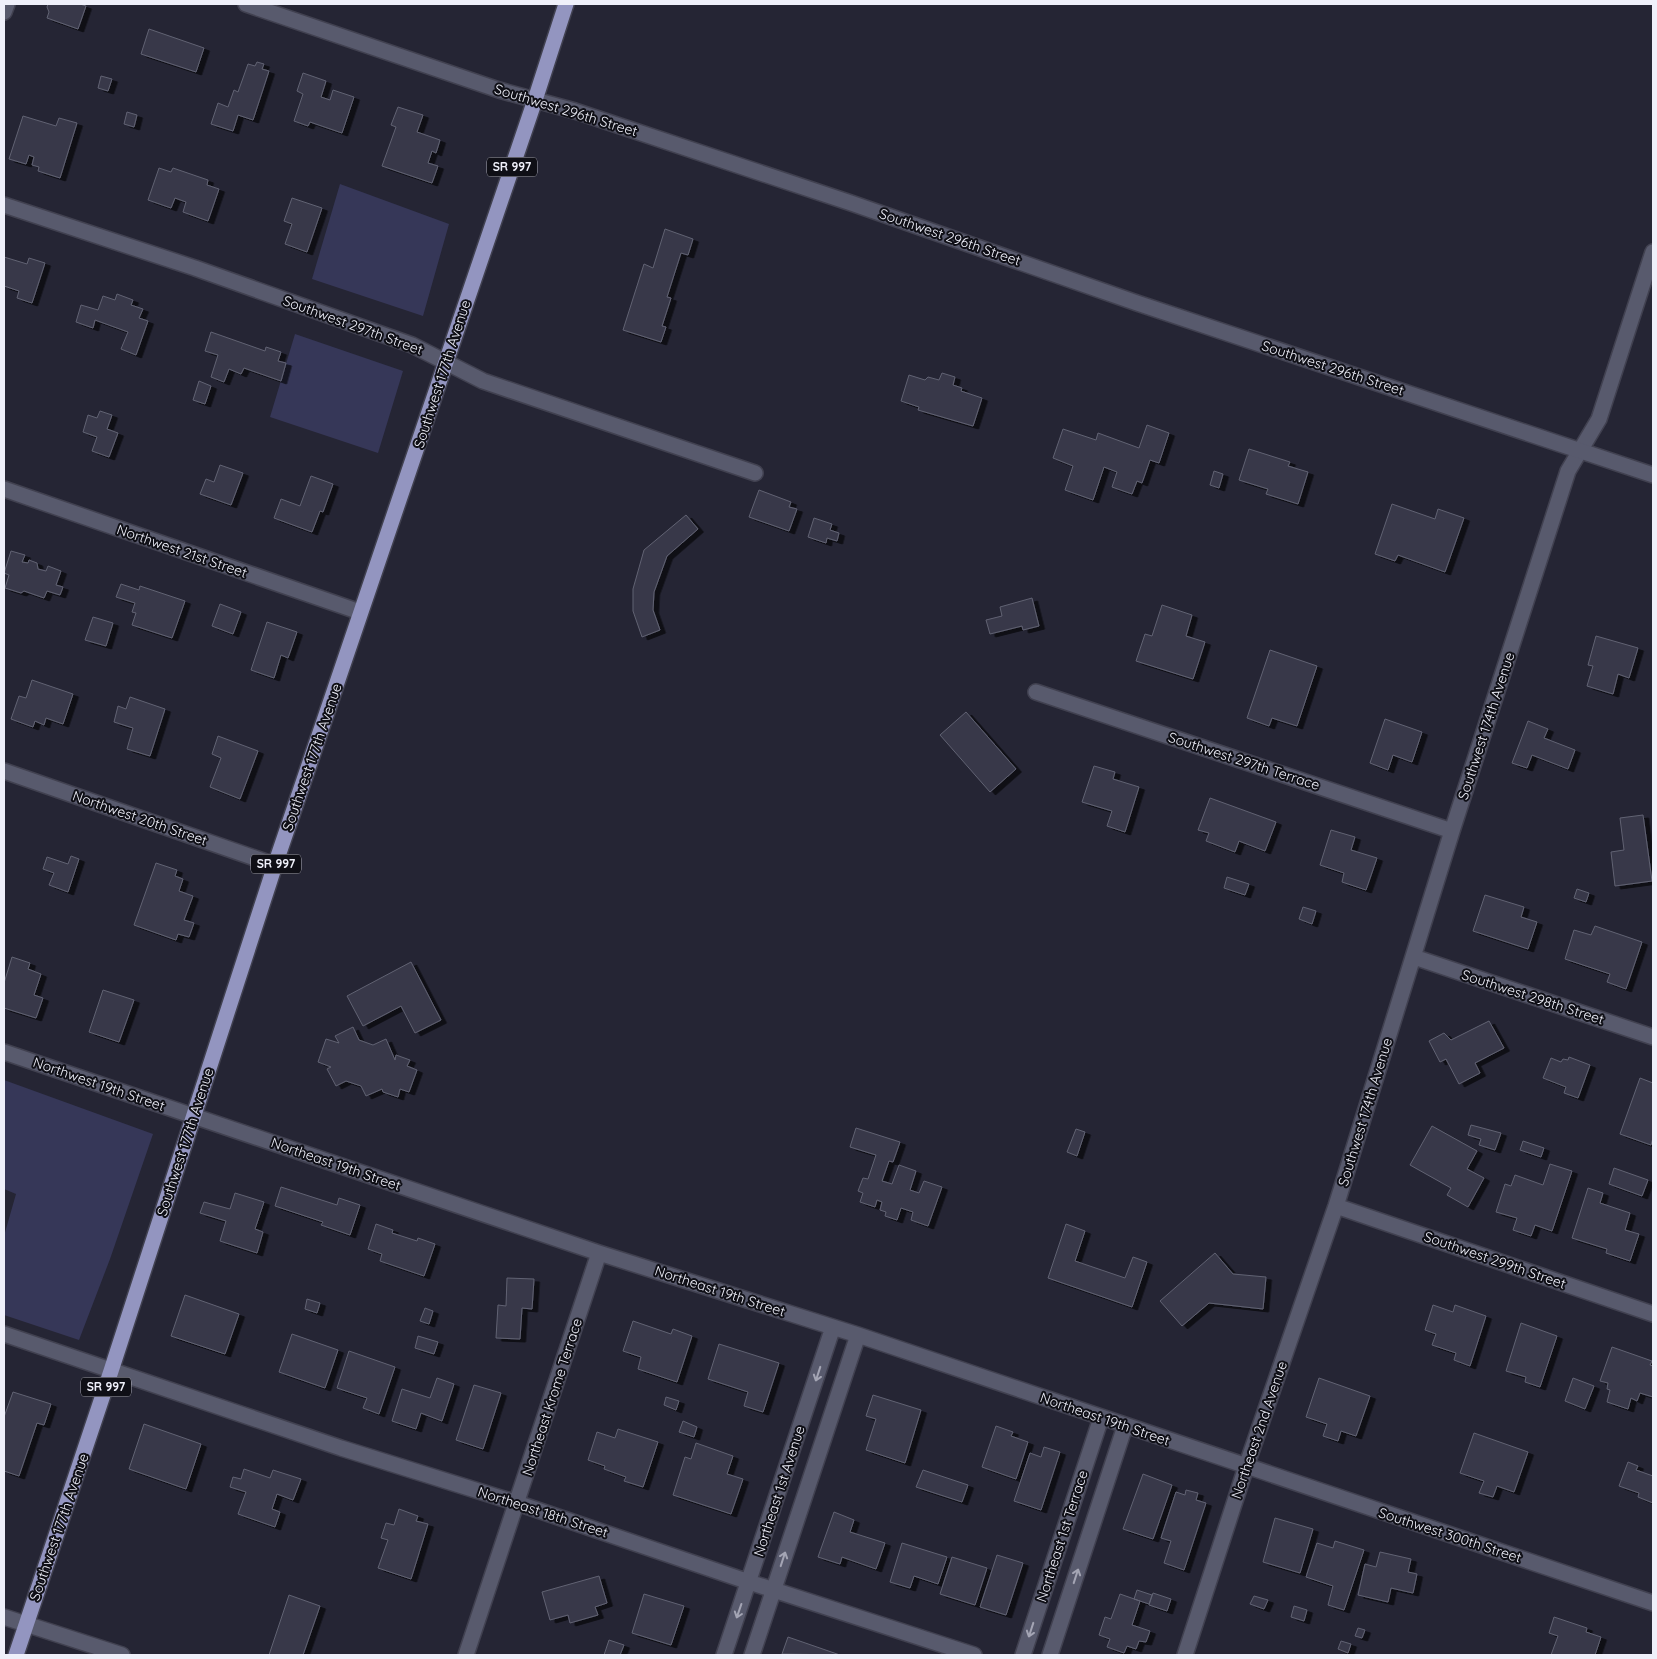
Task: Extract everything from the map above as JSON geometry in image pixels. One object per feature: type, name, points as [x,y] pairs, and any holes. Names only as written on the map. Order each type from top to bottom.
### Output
[{"type":"highway","name":"Southwest 177th Avenue","points":[[16,1655],[111,1371],[275,866],[566,4]]},
{"type":"street","points":[[4,12],[7,4]]},
{"type":"street","name":"Southwest 296th Street","points":[[246,4],[499,90],[575,111],[842,200],[1137,303],[1653,475]]},
{"type":"street","name":"Southwest 297th Street","points":[[4,205],[195,268],[412,345],[483,381],[755,472]]},
{"type":"street","name":"Southwest 174th Avenue","points":[[1336,1206],[1452,831],[1568,471],[1599,419],[1653,252]]},
{"type":"street","name":"Northwest 21st Street","points":[[4,489],[360,612]]},
{"type":"street","name":"Southwest 297th Terrace","points":[[1036,692],[1452,831]]},
{"type":"street","name":"Northwest 20th Street","points":[[4,771],[275,866]]},
{"type":"street","name":"Southwest 298th Street","points":[[1414,957],[1653,1037]]},
{"type":"street","name":"Northwest 19th Street","points":[[4,1052],[194,1117]]},
{"type":"street","name":"Northeast 19th Street","points":[[194,1117],[599,1252],[858,1335],[1246,1467]]},
{"type":"street","name":"Southwest 299th Street","points":[[1336,1206],[1653,1314]]},
{"type":"street","name":"Northeast 2nd Avenue","points":[[1184,1655],[1246,1467],[1336,1206]]},
{"type":"street","name":"Northeast Krome Terrace","points":[[466,1655],[599,1252]]},
{"type":"street","name":"Northeast 1st Avenue","points":[[724,1655],[833,1327]]},
{"type":"street","name":"Northeast 18th Street","points":[[4,1334],[341,1448],[517,1503],[773,1590],[974,1655]]},
{"type":"street","name":"Northeast 1st Avenue","points":[[752,1655],[858,1335]]},
{"type":"street","name":"Northeast 1st Terrace","points":[[1023,1655],[1101,1418]]},
{"type":"street","name":"Northeast 1st Terrace","points":[[1050,1655],[1125,1426]]},
{"type":"street","name":"Southwest 300th Street","points":[[1246,1467],[1653,1603]]},
{"type":"street","points":[[4,1617],[122,1655]]},
{"type":"shaded area","points":[[340,184],[449,224],[423,316],[312,279]]},
{"type":"shaded area","points":[[295,334],[403,371],[378,453],[270,417]]},
{"type":"shaded area","points":[[4,1080],[153,1134],[110,1259],[79,1340],[4,1315],[4,1236],[16,1194],[4,1189]]},
{"type":"building","points":[[48,4],[80,4],[86,6],[78,29],[47,18],[49,12]]},
{"type":"building","points":[[149,29],[204,48],[196,72],[141,54]]},
{"type":"building","points":[[257,62],[264,64],[262,69],[269,71],[253,120],[238,115],[233,131],[211,124],[218,103],[228,107],[234,90],[238,92],[248,64],[255,66]]},
{"type":"building","points":[[303,73],[326,81],[321,97],[330,100],[333,90],[354,97],[342,133],[310,122],[308,126],[294,121],[303,94],[297,91]]},
{"type":"building","points":[[101,76],[112,79],[108,91],[98,88]]},
{"type":"building","points":[[398,107],[423,115],[417,132],[440,140],[436,153],[432,151],[428,163],[438,166],[432,183],[382,166],[396,127],[391,125]]},
{"type":"building","points":[[127,112],[137,115],[134,127],[124,124]]},
{"type":"building","points":[[23,116],[56,126],[59,118],[77,123],[60,178],[38,171],[39,167],[32,165],[34,157],[29,155],[26,164],[9,159]]},
{"type":"building","points":[[159,168],[171,172],[173,168],[208,180],[207,185],[219,189],[208,221],[183,212],[186,202],[175,198],[171,208],[148,200]]},
{"type":"building","points":[[292,198],[322,208],[307,252],[285,244],[292,224],[284,221]]},
{"type":"building","points":[[665,229],[693,239],[688,255],[681,253],[667,297],[671,298],[662,326],[666,327],[661,342],[623,330],[644,264],[653,268]]},
{"type":"building","points":[[4,257],[27,264],[29,258],[45,263],[32,303],[17,298],[19,291],[4,286]]},
{"type":"building","points":[[117,294],[133,300],[131,305],[143,309],[139,318],[148,321],[136,355],[121,349],[128,332],[95,320],[93,328],[76,322],[81,305],[98,310],[103,296],[115,300]]},
{"type":"building","points":[[211,332],[265,351],[266,347],[281,352],[278,361],[286,363],[281,381],[244,368],[241,374],[229,369],[224,382],[211,377],[218,355],[205,351]]},
{"type":"building","points":[[942,373],[955,377],[953,385],[962,388],[961,391],[982,398],[973,426],[918,410],[919,407],[901,401],[909,375],[925,380],[928,377],[939,380]]},
{"type":"building","points":[[199,381],[211,386],[205,404],[193,400]]},
{"type":"building","points":[[100,411],[112,415],[107,429],[118,433],[109,457],[92,451],[97,437],[83,432],[88,415],[97,418]]},
{"type":"building","points":[[1147,425],[1169,433],[1159,463],[1150,460],[1142,483],[1137,481],[1132,494],[1112,487],[1117,472],[1104,467],[1093,500],[1065,490],[1073,466],[1053,458],[1063,429],[1096,440],[1098,433],[1139,448]]},
{"type":"building","points":[[1249,449],[1290,462],[1288,466],[1308,472],[1298,504],[1266,494],[1268,489],[1239,480]]},
{"type":"building","points":[[220,465],[243,473],[231,505],[200,494],[206,479],[214,482]]},
{"type":"building","points":[[1214,471],[1223,474],[1219,488],[1210,485]]},
{"type":"building","points":[[311,476],[333,484],[323,512],[320,511],[312,532],[274,518],[281,499],[300,506]]},
{"type":"building","points":[[759,490],[791,502],[789,507],[797,509],[789,531],[749,517]]},
{"type":"building","points":[[1392,504],[1435,519],[1438,509],[1464,518],[1445,572],[1398,555],[1395,561],[1375,554]]},
{"type":"building","points":[[686,515],[698,529],[667,556],[654,592],[653,610],[660,630],[642,637],[633,611],[633,589],[644,550]]},
{"type":"building","points":[[814,518],[832,524],[830,530],[839,533],[837,541],[827,538],[826,543],[808,537]]},
{"type":"building","points":[[11,551],[25,555],[22,562],[28,563],[29,560],[37,563],[38,569],[46,571],[48,566],[61,571],[56,585],[63,587],[60,595],[47,591],[44,598],[24,591],[21,593],[5,588],[9,575],[4,573]]},
{"type":"building","points":[[121,584],[139,590],[140,586],[185,601],[172,638],[132,625],[136,613],[132,612],[135,603],[116,597]]},
{"type":"building","points":[[1032,598],[1039,626],[1023,630],[1022,626],[990,634],[986,620],[1002,616],[1000,607]]},
{"type":"building","points":[[220,604],[241,612],[233,634],[212,626]]},
{"type":"building","points":[[1162,605],[1192,615],[1186,636],[1205,642],[1193,679],[1136,661],[1145,634],[1152,636]]},
{"type":"building","points":[[93,617],[113,623],[106,646],[85,640]]},
{"type":"building","points":[[267,622],[297,632],[288,658],[281,655],[274,678],[251,670]]},
{"type":"building","points":[[1596,636],[1638,648],[1629,678],[1618,674],[1613,694],[1587,686],[1593,666],[1588,665]]},
{"type":"building","points":[[1270,650],[1317,666],[1297,726],[1272,718],[1269,726],[1247,718]]},
{"type":"building","points":[[32,680],[73,694],[63,724],[46,718],[44,725],[35,721],[33,727],[11,719],[19,696],[26,698]]},
{"type":"building","points":[[130,697],[165,709],[150,756],[127,749],[133,728],[114,722],[118,706],[126,709]]},
{"type":"building","points":[[966,712],[1016,769],[990,792],[940,735]]},
{"type":"building","points":[[1385,719],[1422,732],[1412,762],[1393,755],[1388,770],[1370,763]]},
{"type":"building","points":[[1528,721],[1548,729],[1544,738],[1575,750],[1568,769],[1532,755],[1527,768],[1512,763]]},
{"type":"building","points":[[218,736],[258,751],[240,799],[210,787],[221,758],[212,754]]},
{"type":"building","points":[[1094,766],[1115,772],[1113,779],[1139,787],[1125,832],[1107,826],[1112,811],[1082,802]]},
{"type":"building","points":[[1210,798],[1276,822],[1265,851],[1239,841],[1235,852],[1206,841],[1209,833],[1198,830]]},
{"type":"building","points":[[1643,815],[1652,881],[1615,886],[1611,852],[1624,850],[1620,818]]},
{"type":"building","points":[[1331,830],[1355,837],[1351,850],[1377,858],[1366,890],[1342,882],[1344,873],[1320,865]]},
{"type":"building","points":[[71,856],[79,859],[68,892],[49,885],[54,873],[43,869],[47,857],[68,864]]},
{"type":"building","points":[[156,863],[177,870],[175,876],[183,879],[179,891],[193,896],[184,920],[194,923],[189,937],[178,934],[176,940],[134,925]]},
{"type":"building","points":[[1227,877],[1249,884],[1245,895],[1224,888]]},
{"type":"building","points":[[1577,889],[1589,893],[1586,902],[1574,898]]},
{"type":"building","points":[[1485,895],[1524,907],[1521,917],[1537,922],[1528,949],[1473,931]]},
{"type":"building","points":[[1303,907],[1316,911],[1312,924],[1299,919]]},
{"type":"building","points":[[1595,926],[1642,942],[1626,989],[1607,982],[1610,974],[1565,959],[1574,930],[1591,935]]},
{"type":"building","points":[[12,957],[30,963],[28,969],[41,974],[34,995],[43,998],[36,1018],[4,1008],[4,983]]},
{"type":"building","points":[[411,962],[441,1020],[415,1033],[401,1006],[363,1026],[347,996]]},
{"type":"building","points":[[103,990],[134,1000],[119,1042],[89,1032]]},
{"type":"building","points":[[1489,1021],[1504,1048],[1475,1063],[1480,1073],[1459,1084],[1446,1059],[1440,1062],[1429,1041],[1444,1033],[1451,1040]]},
{"type":"building","points":[[353,1027],[359,1040],[373,1045],[386,1039],[395,1060],[396,1055],[410,1060],[407,1066],[417,1070],[409,1092],[400,1089],[398,1097],[383,1092],[382,1089],[366,1096],[361,1086],[346,1081],[336,1086],[327,1069],[331,1067],[318,1062],[326,1039],[339,1043],[335,1036]]},
{"type":"building","points":[[1569,1057],[1590,1065],[1578,1098],[1564,1093],[1566,1087],[1543,1078],[1551,1058],[1561,1062],[1563,1059],[1568,1060]]},
{"type":"building","points":[[1640,1078],[1653,1083],[1653,1138],[1651,1145],[1620,1134]]},
{"type":"building","points":[[1471,1125],[1501,1133],[1495,1150],[1479,1145],[1481,1139],[1468,1135]]},
{"type":"building","points":[[1432,1126],[1477,1151],[1467,1169],[1484,1178],[1468,1207],[1447,1195],[1451,1188],[1410,1165]]},
{"type":"building","points":[[856,1128],[900,1142],[893,1162],[889,1161],[882,1181],[892,1184],[899,1165],[916,1171],[910,1190],[919,1193],[924,1181],[942,1187],[928,1226],[911,1220],[913,1212],[901,1208],[897,1220],[885,1216],[886,1212],[880,1210],[882,1202],[877,1200],[875,1207],[860,1202],[863,1193],[858,1191],[863,1178],[868,1179],[876,1155],[850,1147]]},
{"type":"building","points":[[1076,1129],[1085,1132],[1077,1156],[1067,1152]]},
{"type":"building","points":[[1523,1141],[1544,1148],[1541,1157],[1520,1150]]},
{"type":"building","points":[[1550,1164],[1572,1171],[1552,1231],[1535,1225],[1531,1236],[1513,1230],[1517,1218],[1496,1212],[1505,1184],[1511,1186],[1515,1175],[1543,1185]]},
{"type":"building","points":[[1614,1168],[1648,1180],[1642,1196],[1609,1184]]},
{"type":"building","points":[[281,1187],[337,1205],[339,1198],[360,1205],[350,1235],[321,1225],[323,1222],[275,1206]]},
{"type":"building","points":[[1588,1188],[1603,1193],[1600,1203],[1630,1213],[1625,1230],[1639,1234],[1630,1261],[1606,1253],[1607,1249],[1572,1238]]},
{"type":"building","points":[[235,1193],[264,1202],[255,1229],[263,1232],[257,1253],[220,1241],[226,1221],[200,1213],[204,1202],[230,1209]]},
{"type":"building","points":[[376,1224],[393,1230],[392,1233],[417,1241],[418,1238],[435,1244],[424,1276],[380,1261],[382,1254],[368,1249]]},
{"type":"building","points":[[1066,1224],[1085,1231],[1075,1261],[1125,1278],[1133,1257],[1147,1262],[1132,1307],[1048,1278]]},
{"type":"building","points":[[1215,1253],[1233,1274],[1266,1277],[1263,1309],[1209,1303],[1182,1326],[1160,1301]]},
{"type":"building","points":[[507,1278],[534,1279],[532,1309],[522,1308],[520,1339],[496,1338],[498,1305],[506,1306]]},
{"type":"building","points":[[185,1295],[239,1314],[225,1354],[171,1336]]},
{"type":"building","points":[[307,1299],[320,1303],[317,1313],[305,1309]]},
{"type":"building","points":[[1433,1305],[1453,1312],[1455,1305],[1486,1316],[1470,1366],[1454,1360],[1456,1353],[1432,1345],[1436,1334],[1425,1330]]},
{"type":"building","points":[[425,1308],[433,1311],[429,1324],[420,1321]]},
{"type":"building","points":[[633,1321],[671,1334],[673,1329],[692,1336],[677,1382],[638,1369],[641,1357],[623,1351]]},
{"type":"building","points":[[1521,1323],[1557,1336],[1540,1387],[1525,1382],[1526,1377],[1506,1371]]},
{"type":"building","points":[[292,1334],[338,1350],[325,1388],[279,1372]]},
{"type":"building","points":[[418,1336],[438,1342],[434,1354],[415,1348]]},
{"type":"building","points":[[719,1344],[779,1363],[763,1412],[744,1406],[748,1392],[708,1379]]},
{"type":"building","points":[[1612,1347],[1652,1361],[1650,1365],[1653,1366],[1653,1397],[1640,1393],[1637,1401],[1631,1398],[1628,1409],[1607,1402],[1610,1390],[1607,1389],[1608,1383],[1600,1381]]},
{"type":"building","points":[[349,1351],[395,1367],[379,1414],[363,1408],[367,1398],[337,1388]]},
{"type":"building","points":[[437,1378],[454,1384],[442,1421],[421,1413],[416,1429],[392,1421],[402,1389],[430,1398]]},
{"type":"building","points":[[1319,1378],[1370,1396],[1356,1436],[1341,1431],[1338,1441],[1323,1436],[1327,1424],[1306,1417]]},
{"type":"building","points":[[1573,1378],[1594,1386],[1585,1409],[1565,1401]]},
{"type":"building","points":[[474,1385],[501,1393],[483,1449],[456,1440]]},
{"type":"building","points":[[13,1392],[51,1404],[44,1425],[37,1423],[19,1476],[4,1471],[4,1417]]},
{"type":"building","points":[[873,1395],[921,1410],[905,1463],[866,1450],[876,1419],[866,1416]]},
{"type":"building","points":[[666,1397],[679,1401],[676,1410],[664,1405]]},
{"type":"building","points":[[683,1421],[697,1427],[694,1437],[679,1432]]},
{"type":"building","points":[[144,1424],[201,1444],[186,1489],[129,1469]]},
{"type":"building","points":[[996,1426],[1013,1432],[1011,1436],[1028,1442],[1016,1479],[982,1467]]},
{"type":"building","points":[[618,1429],[658,1442],[643,1487],[624,1481],[626,1477],[604,1469],[605,1466],[588,1460],[597,1432],[615,1438]]},
{"type":"building","points":[[1474,1433],[1528,1452],[1514,1492],[1497,1486],[1493,1497],[1479,1493],[1484,1481],[1460,1473]]},
{"type":"building","points":[[696,1443],[733,1456],[727,1474],[743,1479],[731,1514],[673,1495],[685,1457],[691,1459]]},
{"type":"building","points":[[1044,1447],[1060,1452],[1041,1510],[1014,1501],[1030,1453],[1041,1457]]},
{"type":"building","points":[[1628,1462],[1638,1466],[1636,1470],[1653,1476],[1653,1503],[1638,1497],[1639,1493],[1619,1486]]},
{"type":"building","points":[[244,1469],[270,1478],[273,1470],[301,1479],[293,1500],[277,1494],[272,1509],[280,1512],[275,1527],[238,1514],[246,1492],[230,1487],[233,1477],[241,1479]]},
{"type":"building","points":[[923,1470],[968,1485],[962,1502],[916,1487]]},
{"type":"building","points":[[1143,1474],[1172,1485],[1153,1539],[1123,1529]]},
{"type":"building","points":[[1186,1490],[1198,1493],[1196,1500],[1206,1503],[1184,1570],[1164,1563],[1171,1541],[1161,1538],[1176,1492],[1185,1495]]},
{"type":"building","points":[[399,1509],[418,1516],[416,1521],[428,1524],[411,1579],[378,1568],[388,1540],[381,1538],[386,1523],[394,1525]]},
{"type":"building","points":[[834,1512],[854,1520],[850,1532],[885,1543],[876,1569],[842,1557],[840,1564],[818,1557]]},
{"type":"building","points":[[1275,1518],[1313,1529],[1300,1573],[1263,1562]]},
{"type":"building","points":[[1335,1541],[1364,1550],[1344,1610],[1328,1605],[1333,1586],[1306,1577],[1317,1543],[1333,1548]]},
{"type":"building","points":[[902,1543],[947,1557],[938,1584],[914,1576],[910,1588],[890,1582]]},
{"type":"building","points":[[1380,1552],[1411,1559],[1408,1572],[1417,1574],[1413,1593],[1391,1588],[1388,1602],[1358,1595],[1365,1564],[1376,1567]]},
{"type":"building","points":[[997,1555],[1023,1563],[1006,1615],[980,1607]]},
{"type":"building","points":[[952,1557],[987,1568],[975,1605],[940,1594]]},
{"type":"building","points":[[599,1576],[607,1603],[595,1607],[598,1615],[570,1623],[568,1615],[550,1620],[542,1592]]},
{"type":"building","points":[[1137,1590],[1152,1595],[1149,1604],[1134,1599]]},
{"type":"building","points":[[1153,1593],[1171,1599],[1167,1611],[1149,1605]]},
{"type":"building","points":[[644,1594],[684,1606],[671,1645],[632,1633]]},
{"type":"building","points":[[1120,1594],[1140,1601],[1132,1625],[1150,1631],[1146,1642],[1139,1641],[1136,1649],[1127,1646],[1124,1653],[1107,1647],[1110,1639],[1099,1635],[1105,1617],[1111,1619]]},
{"type":"building","points":[[289,1595],[320,1606],[303,1655],[269,1655]]},
{"type":"building","points":[[1254,1596],[1268,1600],[1264,1609],[1250,1604]]},
{"type":"building","points":[[1294,1606],[1307,1610],[1304,1621],[1291,1617]]},
{"type":"building","points":[[1554,1617],[1587,1628],[1586,1632],[1601,1637],[1595,1655],[1551,1655],[1558,1636],[1549,1633]]},
{"type":"building","points":[[1358,1628],[1365,1630],[1362,1638],[1355,1636]]},
{"type":"building","points":[[788,1637],[840,1655],[782,1654]]},
{"type":"building","points":[[609,1640],[624,1645],[620,1655],[604,1655]]},
{"type":"building","points":[[1341,1641],[1351,1644],[1348,1653],[1338,1649]]}]
